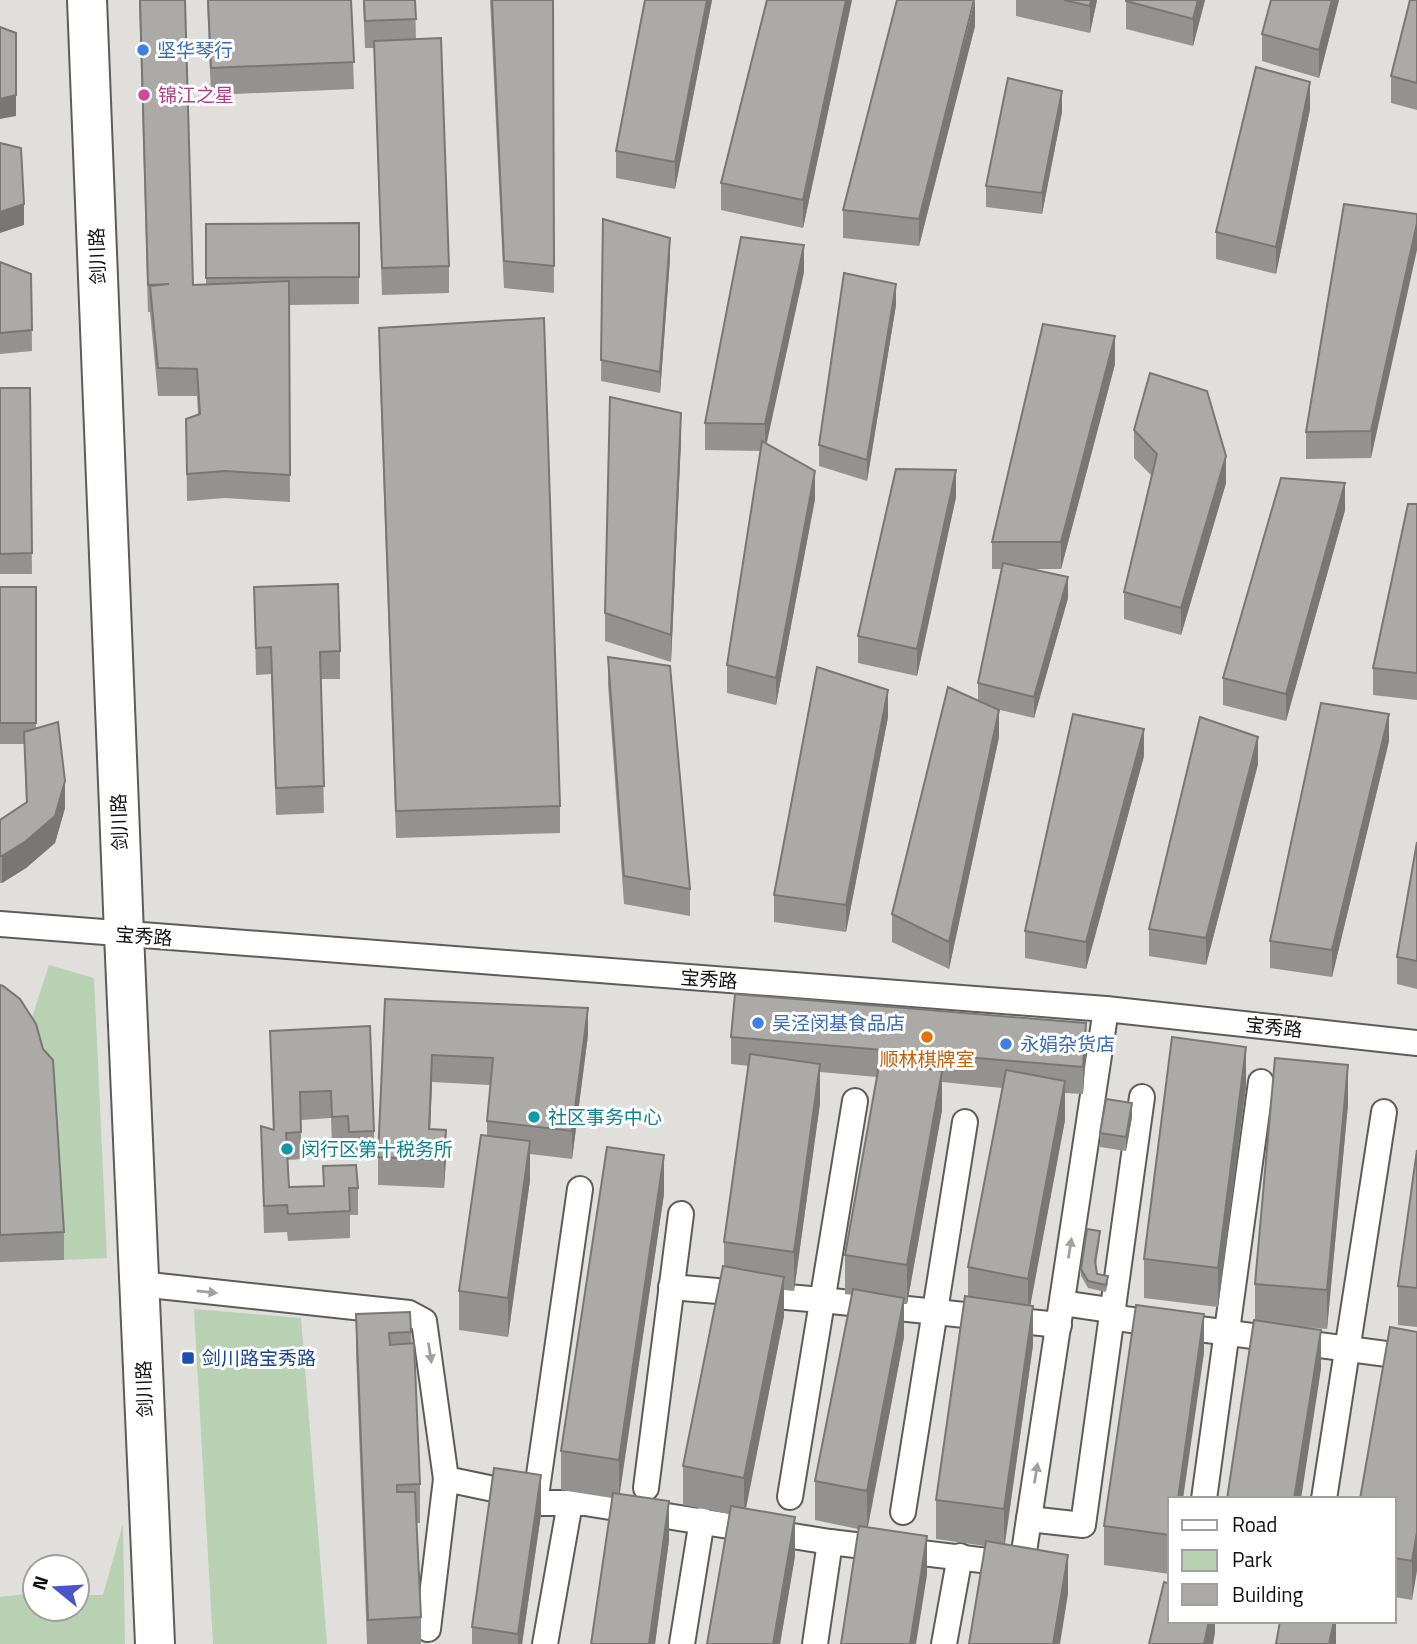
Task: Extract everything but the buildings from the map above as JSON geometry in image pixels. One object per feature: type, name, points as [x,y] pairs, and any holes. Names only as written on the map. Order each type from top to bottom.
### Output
[{"type":"main road","name":"剑川路","points":[[87,0],[155,1644]]},
{"type":"street","name":"宝秀路","points":[[0,924],[1106,1009],[1417,1043]]},
{"type":"street","points":[[446,1479],[508,1492],[535,1503],[584,1503],[830,1542],[1022,1565],[1106,1009]]},
{"type":"street","points":[[1204,1497],[1261,1082]]},
{"type":"street","points":[[1029,1519],[1083,1525],[1142,1097]]},
{"type":"street","points":[[790,1497],[855,1101]]},
{"type":"street","points":[[1324,1497],[1384,1112]]},
{"type":"street","points":[[903,1512],[965,1122]]},
{"type":"street","points":[[535,1503],[580,1189]]},
{"type":"street","points":[[646,1488],[681,1214]]},
{"type":"street","points":[[139,1284],[409,1313],[424,1321],[446,1479],[428,1629]]},
{"type":"street","points":[[671,1287],[936,1311],[1060,1314],[1103,1309],[1124,1319],[1417,1358]]},
{"type":"street","points":[[545,1644],[570,1503]]},
{"type":"street","points":[[682,1644],[702,1520]]},
{"type":"street","points":[[815,1644],[830,1542]]},
{"type":"street","points":[[944,1644],[960,1556]]},
{"type":"green space","points":[[49,965],[94,978],[107,1258],[64,1260],[31,1020]]},
{"type":"green space","points":[[194,1309],[301,1318],[327,1644],[213,1644]]},
{"type":"green space","points":[[123,1524],[125,1644],[0,1644],[0,1597],[21,1595],[21,1623],[91,1623],[91,1595],[103,1595]]},
{"type":"place","name":"坚华琴行","points":[[143,50]]},
{"type":"place","name":"锦江之星","points":[[144,95]]},
{"type":"place","name":"吴泾闵基食品店","points":[[758,1023]]},
{"type":"place","name":"顺林棋牌室","points":[[927,1037]]},
{"type":"place","name":"永娟杂货店","points":[[1006,1044]]},
{"type":"place","name":"社区事务中心","points":[[534,1117]]},
{"type":"place","name":"闵行区第十税务所","points":[[287,1149]]},
{"type":"place","name":"剑川路宝秀路","points":[[188,1358]]}]
